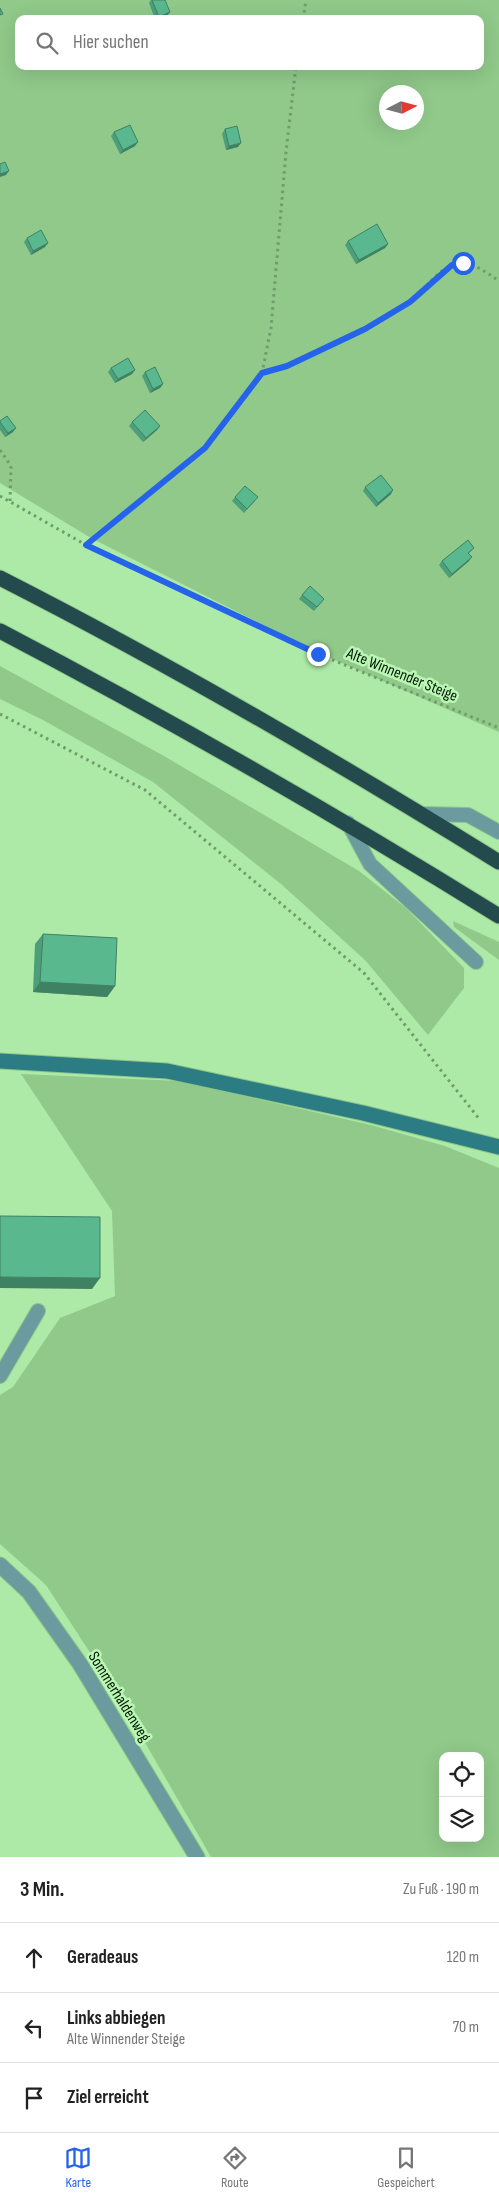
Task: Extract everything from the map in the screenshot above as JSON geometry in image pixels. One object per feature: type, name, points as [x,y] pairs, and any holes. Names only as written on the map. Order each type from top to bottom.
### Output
[{"type":"highway","points":[[0,578],[218,695],[349,770],[499,862]]},
{"type":"highway","points":[[0,631],[92,679],[348,823],[499,916]]},
{"type":"street","points":[[0,1061],[167,1071],[364,1113],[499,1148]]},
{"type":"street","name":"Sommerhaldenweg","points":[[0,1565],[29,1592],[80,1664],[196,1857]]},
{"type":"lane","points":[[421,814],[468,815],[499,832]]},
{"type":"lane","points":[[348,823],[370,864],[476,962]]},
{"type":"lane","points":[[0,1376],[38,1310]]},
{"type":"path","points":[[304,15],[306,0]]},
{"type":"path","points":[[86,545],[205,448],[262,373],[271,328],[286,152],[296,70]]},
{"type":"path","points":[[262,373],[287,366],[365,329],[410,302],[452,265],[463,263],[480,268],[499,281]]},
{"type":"path","points":[[0,450],[11,466],[10,502]]},
{"type":"path","name":"Alte Winnender Steige","points":[[0,496],[86,545],[318,654],[499,728]]},
{"type":"path","points":[[0,714],[145,790],[364,973],[482,1123]]},
{"type":"green space","points":[[0,0],[499,0],[499,732],[319,653],[91,538],[0,483]]},
{"type":"green space","points":[[0,666],[164,756],[359,871],[406,908],[464,968],[464,988],[428,1035],[365,960],[281,884],[153,782],[43,720],[0,699]]},
{"type":"green space","points":[[453,921],[499,942],[499,960],[454,927]]},
{"type":"green space","points":[[21,1074],[179,1081],[371,1125],[445,1146],[499,1168],[499,1857],[211,1857],[117,1694],[46,1585],[0,1544],[0,1395],[13,1387],[60,1318],[115,1296],[112,1211]]},
{"type":"building","points":[[152,0],[165,0],[170,12],[158,15]]},
{"type":"building","points":[[130,125],[138,142],[123,150],[114,132]]},
{"type":"building","points":[[237,126],[241,143],[229,146],[225,129]]},
{"type":"building","points":[[5,162],[9,171],[0,174],[0,164]]},
{"type":"building","points":[[377,224],[388,244],[359,260],[348,241]]},
{"type":"building","points":[[41,230],[48,243],[33,251],[27,238]]},
{"type":"building","points":[[128,358],[135,370],[118,379],[111,368]]},
{"type":"building","points":[[155,367],[163,384],[153,389],[145,372]]},
{"type":"building","points":[[145,410],[160,426],[146,438],[132,422]]},
{"type":"building","points":[[7,416],[16,428],[8,433],[0,422]]},
{"type":"building","points":[[381,475],[393,490],[378,503],[365,487]]},
{"type":"building","points":[[245,486],[258,497],[247,509],[235,497]]},
{"type":"building","points":[[468,540],[474,548],[468,553],[472,557],[452,574],[442,561]]},
{"type":"building","points":[[310,586],[324,599],[317,607],[302,595]]},
{"type":"building","points":[[43,934],[117,938],[115,986],[40,982]]},
{"type":"building","points":[[0,1216],[100,1217],[100,1278],[0,1277]]},
{"type":"route","points":[[318,654],[86,545],[205,448],[262,373],[287,366],[365,329],[410,302],[452,265],[463,263]]}]
